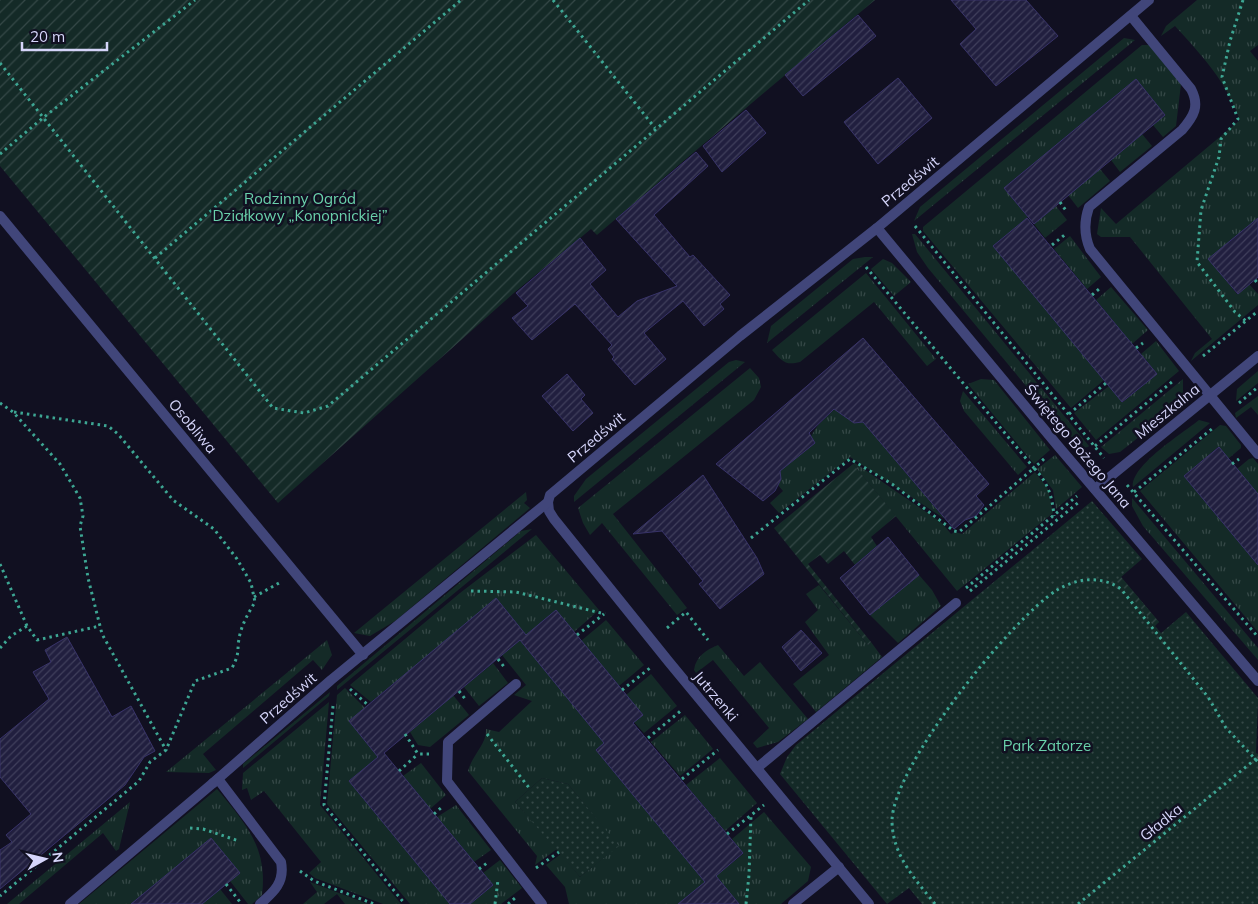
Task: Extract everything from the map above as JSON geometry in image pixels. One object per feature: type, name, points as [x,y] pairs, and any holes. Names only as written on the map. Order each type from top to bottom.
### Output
[{"type":"street","name":"Przedświt","points":[[70,904],[331,680],[548,502],[550,495],[657,405],[877,228],[1149,0]]},
{"type":"street","points":[[1131,16],[1191,89],[1196,98],[1196,106],[1190,121],[1182,130],[1089,207],[1086,216],[1086,239],[1090,248],[1258,454]]},
{"type":"street","name":"Osobliwa","points":[[0,216],[363,655]]},
{"type":"street","name":"Świętego Bożego Jana","points":[[877,228],[1058,446],[1258,681]]},
{"type":"street","name":"Mieszkalna","points":[[1093,487],[1116,472],[1258,356]]},
{"type":"street","name":"Jutrzenki","points":[[548,502],[549,511],[554,519],[869,904]]},
{"type":"street","points":[[757,768],[956,603]]},
{"type":"street","points":[[516,684],[448,742],[446,781],[542,904]]},
{"type":"street","points":[[215,781],[276,853],[282,868],[277,890],[260,904]]},
{"type":"street","points":[[792,904],[839,867]]},
{"type":"path","points":[[0,154],[44,117],[195,0]]},
{"type":"path","points":[[155,258],[461,0]]},
{"type":"path","points":[[552,0],[655,128]]},
{"type":"path","points":[[0,63],[273,408],[304,413],[328,406],[655,128],[809,0]]},
{"type":"path","points":[[1243,0],[1230,41],[1222,78],[1238,119],[1221,139],[1219,157],[1201,210],[1197,262],[1235,312],[1246,321]]},
{"type":"path","points":[[915,226],[1116,472],[1258,637]]},
{"type":"path","points":[[1052,245],[1069,231]]},
{"type":"path","points":[[866,267],[1044,479],[1052,492],[1054,516]]},
{"type":"path","points":[[1254,280],[1258,284]]},
{"type":"path","points":[[1068,414],[1106,383]]},
{"type":"path","points":[[1134,492],[1227,416],[1258,387]]},
{"type":"path","points":[[0,403],[13,412],[60,464],[80,498],[84,516],[80,526],[88,578],[102,634],[166,750]]},
{"type":"path","points":[[0,896],[139,781],[150,762],[166,750],[195,681],[232,668],[239,655],[239,636],[245,618],[255,602],[251,583],[237,559],[214,530],[173,500],[118,434],[108,426],[13,412]]},
{"type":"path","points":[[751,538],[850,459],[892,484],[954,530],[960,532],[1058,446]]},
{"type":"path","points":[[956,603],[956,596],[1054,516],[1093,487]]},
{"type":"path","points":[[956,603],[1093,487]]},
{"type":"path","points":[[0,564],[27,626],[37,640],[100,626]]},
{"type":"path","points":[[254,598],[284,579]]},
{"type":"path","points":[[935,904],[906,868],[896,842],[893,812],[899,790],[930,737],[983,664],[1048,597],[1069,584],[1093,579],[1110,582],[1121,589],[1214,706],[1226,728],[1257,759]]},
{"type":"path","points":[[468,591],[516,592],[604,614],[577,635]]},
{"type":"path","points":[[664,630],[686,612],[708,640]]},
{"type":"path","points":[[0,648],[11,636],[27,626]]},
{"type":"path","points":[[622,690],[650,668]]},
{"type":"path","points":[[331,680],[334,695],[324,805],[406,904]]},
{"type":"path","points":[[346,685],[368,705]]},
{"type":"path","points":[[648,738],[684,709]]},
{"type":"path","points":[[476,718],[530,789]]},
{"type":"path","points":[[405,734],[418,754]]},
{"type":"path","points":[[682,779],[718,750]]},
{"type":"path","points":[[399,771],[418,754],[447,756]]},
{"type":"path","name":"Gładka","points":[[1078,904],[1257,759]]},
{"type":"path","points":[[727,834],[764,805]]},
{"type":"path","points":[[746,904],[751,815]]},
{"type":"path","points":[[157,831],[177,828],[203,829],[241,841]]},
{"type":"path","points":[[276,853],[314,881],[374,904]]},
{"type":"path","points":[[226,884],[242,904]]},
{"type":"green space","name":"Rodzinny Ogród Działkowy „Konopnickiej”","points":[[0,0],[875,0],[597,235],[591,229],[515,292],[278,503],[0,166]]},
{"type":"green space","points":[[1197,0],[1258,0],[1258,45],[1250,51],[1258,61],[1258,218],[1209,259],[1237,294],[1249,284],[1258,294],[1258,305],[1191,361],[1195,353],[1212,339],[1130,237],[1101,237],[1097,234],[1101,208],[1116,224],[1240,120],[1221,81],[1175,26],[1161,36],[1166,26]]},
{"type":"green space","points":[[1124,38],[1135,40],[914,221],[920,207]]},
{"type":"green space","points":[[1142,45],[1150,45],[1181,84],[1176,126],[1163,137],[1153,125],[1165,115],[1136,79],[1004,188],[1028,217],[994,246],[1104,380],[1071,408],[923,231],[923,227]]},
{"type":"green space","points":[[1142,134],[1152,146],[1120,172],[1111,160]]},
{"type":"green space","points":[[1100,169],[1110,181],[1078,208],[1068,195]]},
{"type":"green space","points":[[1056,206],[1067,220],[1045,238],[1034,224]]},
{"type":"green space","points":[[912,234],[915,234],[1088,447],[1083,448],[1056,422],[928,268],[917,252]]},
{"type":"green space","points":[[1070,236],[1101,277],[1087,289],[1054,249]]},
{"type":"green space","points":[[873,257],[767,343],[771,326],[853,259]]},
{"type":"green space","points":[[883,259],[892,263],[911,282],[894,296],[871,269]]},
{"type":"green space","points":[[866,273],[936,359],[927,366],[874,302],[800,362],[787,363],[778,357],[772,350]]},
{"type":"green space","points":[[1111,287],[1148,330],[1132,344],[1096,300]]},
{"type":"green space","points":[[1156,341],[1179,371],[1096,440],[1074,413],[1109,386],[1123,402],[1157,374],[1141,354]]},
{"type":"green space","points":[[736,360],[745,362],[574,502],[574,496],[586,479],[729,362]]},
{"type":"green space","points":[[750,368],[759,378],[761,387],[754,400],[613,514],[687,608],[677,615],[602,523],[590,535],[583,523],[578,508]]},
{"type":"green space","points":[[1258,371],[1258,383],[1236,401],[1237,389]]},
{"type":"green space","points":[[981,379],[994,380],[1050,450],[1034,464],[968,384]]},
{"type":"green space","points":[[1183,379],[1183,402],[1120,452],[1109,454],[1101,447]]},
{"type":"green space","points":[[963,391],[1027,467],[1018,475],[964,411],[960,401]]},
{"type":"green space","points":[[1258,396],[1258,415],[1251,407],[1236,418],[1235,413]]},
{"type":"green space","points":[[843,401],[842,415],[854,423],[863,422],[945,519],[850,457],[779,513],[770,503],[783,491],[778,485],[781,479],[780,471],[815,443],[811,436],[818,425]]},
{"type":"green space","points":[[1199,420],[1210,423],[1133,487],[1134,479],[1148,460]]},
{"type":"green space","points":[[1220,425],[1226,426],[1241,445],[1241,448],[1228,459],[1218,447],[1184,476],[1258,565],[1258,632],[1140,491]]},
{"type":"green space","points":[[1055,455],[1082,487],[1056,509],[1053,490],[1037,469]]},
{"type":"green space","points":[[1253,458],[1258,464],[1258,494],[1237,469]]},
{"type":"green space","points":[[855,463],[942,523],[951,534],[955,532],[962,534],[1035,472],[1048,489],[1053,513],[957,591],[853,464]]},
{"type":"green space","points":[[853,464],[896,516],[871,537],[877,546],[855,565],[844,551],[828,564],[820,555],[808,564],[871,642],[868,645],[774,528]]},
{"type":"green space","points":[[526,492],[527,500],[524,503],[530,508],[395,621],[370,636],[354,633]]},
{"type":"green space","points":[[1132,498],[1258,648],[1258,660],[1143,526],[1132,506]]},
{"type":"green space","name":"Park Zatorze","points":[[1092,501],[1142,559],[1121,577],[1159,622],[1155,626],[1161,633],[1186,612],[1258,698],[1256,753],[1258,754],[1258,904],[922,904],[909,888],[887,904],[780,774],[787,757],[796,745]]},
{"type":"green space","points":[[532,529],[337,690],[337,686],[521,531]]},
{"type":"green space","points":[[536,535],[599,610],[574,632],[526,635],[496,599],[371,702],[350,685],[460,593]]},
{"type":"green space","points":[[919,575],[932,590],[941,606],[898,643],[870,615]]},
{"type":"green space","points":[[1121,577],[1159,622],[1155,625],[1116,581]]},
{"type":"green space","points":[[819,585],[868,645],[871,642],[882,657],[816,712],[793,684],[829,655],[805,622],[818,610],[806,594]]},
{"type":"green space","points":[[606,620],[644,665],[619,686],[581,641]]},
{"type":"green space","points":[[327,640],[332,655],[322,670],[313,660],[203,754],[216,770],[209,773],[166,772]]},
{"type":"green space","points":[[520,640],[604,743],[596,750],[705,882],[678,904],[569,904],[565,887],[546,865],[561,854],[580,877],[618,846],[568,784],[542,778],[515,802],[557,849],[535,865],[537,856],[468,771],[482,745],[486,729],[499,732],[532,701],[514,695],[526,685],[502,655]]},
{"type":"green space","points":[[718,645],[744,676],[760,662],[808,719],[778,742],[757,748],[753,743],[769,728],[713,660],[696,673],[694,670],[702,654]]},
{"type":"green space","points":[[493,663],[508,683],[479,706],[464,687]]},
{"type":"green space","points":[[651,674],[677,706],[644,733],[634,722],[626,695]]},
{"type":"green space","points":[[345,688],[365,708],[349,721],[378,757],[349,781],[450,904],[410,904],[327,804],[337,695]]},
{"type":"green space","points":[[330,692],[329,696],[243,768],[243,764]]},
{"type":"green space","points":[[453,695],[469,715],[430,747],[418,745],[410,732]]},
{"type":"green space","points":[[329,702],[320,805],[401,904],[383,904],[315,878],[309,873],[321,862],[264,791],[251,800],[247,788],[242,790],[243,773]]},
{"type":"green space","points":[[685,715],[713,749],[680,776],[651,742]]},
{"type":"green space","points":[[720,758],[757,803],[725,831],[686,785]]},
{"type":"green space","points":[[421,763],[446,795],[430,809],[403,776]]},
{"type":"green space","points":[[542,778],[568,784],[619,846],[580,877],[515,802]]},
{"type":"green space","points":[[217,789],[246,826],[258,850],[262,864],[262,895],[252,904],[248,904],[230,881],[240,873],[211,838],[131,904],[79,904]]},
{"type":"green space","points":[[130,802],[119,849],[116,851],[103,833],[19,904],[7,904]]},
{"type":"green space","points":[[456,805],[491,850],[474,862],[437,817]]},
{"type":"green space","points":[[764,812],[811,867],[808,881],[781,904],[739,904],[716,876],[743,854],[732,839]]},
{"type":"green space","points":[[500,860],[522,888],[501,904],[470,904],[493,885],[483,873]]},
{"type":"green space","points":[[310,882],[368,904],[345,904],[337,894],[324,904],[303,904],[317,892]]},
{"type":"green space","points":[[220,889],[232,904],[202,904]]},
{"type":"building","points":[[951,0],[1026,0],[1058,36],[996,86],[960,44],[976,29]]},
{"type":"building","points":[[858,15],[876,36],[803,96],[785,75]]},
{"type":"building","points":[[898,78],[932,118],[878,164],[844,122]]},
{"type":"building","points":[[1136,79],[1165,115],[1034,224],[1004,188]]},
{"type":"building","points":[[746,110],[766,133],[722,172],[703,146]]},
{"type":"building","points":[[696,152],[708,166],[654,215],[690,257],[693,255],[730,295],[720,304],[724,309],[704,326],[683,301],[644,333],[666,359],[635,385],[612,359],[614,357],[608,349],[612,345],[575,304],[532,340],[512,318],[528,306],[516,293],[580,238],[606,270],[590,284],[618,317],[637,301],[677,286],[616,219]]},
{"type":"building","points":[[1027,218],[1157,374],[1122,402],[993,246]]},
{"type":"building","points":[[1258,218],[1258,277],[1238,294],[1208,259]]},
{"type":"building","points":[[863,338],[989,484],[976,496],[984,505],[976,516],[965,520],[954,529],[863,422],[854,423],[834,409],[809,433],[815,443],[780,471],[781,479],[775,491],[763,501],[716,464]]},
{"type":"building","points":[[567,374],[585,395],[581,399],[593,413],[573,431],[542,396]]},
{"type":"building","points":[[1219,447],[1258,494],[1258,565],[1184,476]]},
{"type":"building","points":[[703,475],[757,558],[764,574],[720,609],[699,584],[703,581],[662,531],[633,534]]},
{"type":"building","points":[[888,537],[919,575],[870,615],[840,578]]},
{"type":"building","points":[[496,598],[526,635],[556,610],[643,715],[633,723],[743,853],[716,876],[739,904],[678,904],[705,882],[596,750],[604,743],[520,640],[384,753],[493,885],[470,904],[450,904],[349,781],[378,757],[349,721]]},
{"type":"building","points":[[801,630],[822,653],[801,671],[782,647]]},
{"type":"building","points":[[67,637],[112,717],[131,706],[155,751],[144,757],[125,785],[0,889],[0,850],[12,842],[6,835],[31,814],[0,777],[0,739],[49,699],[33,672],[51,662],[45,650]]},
{"type":"building","points":[[211,838],[240,873],[202,904],[131,904]]}]
